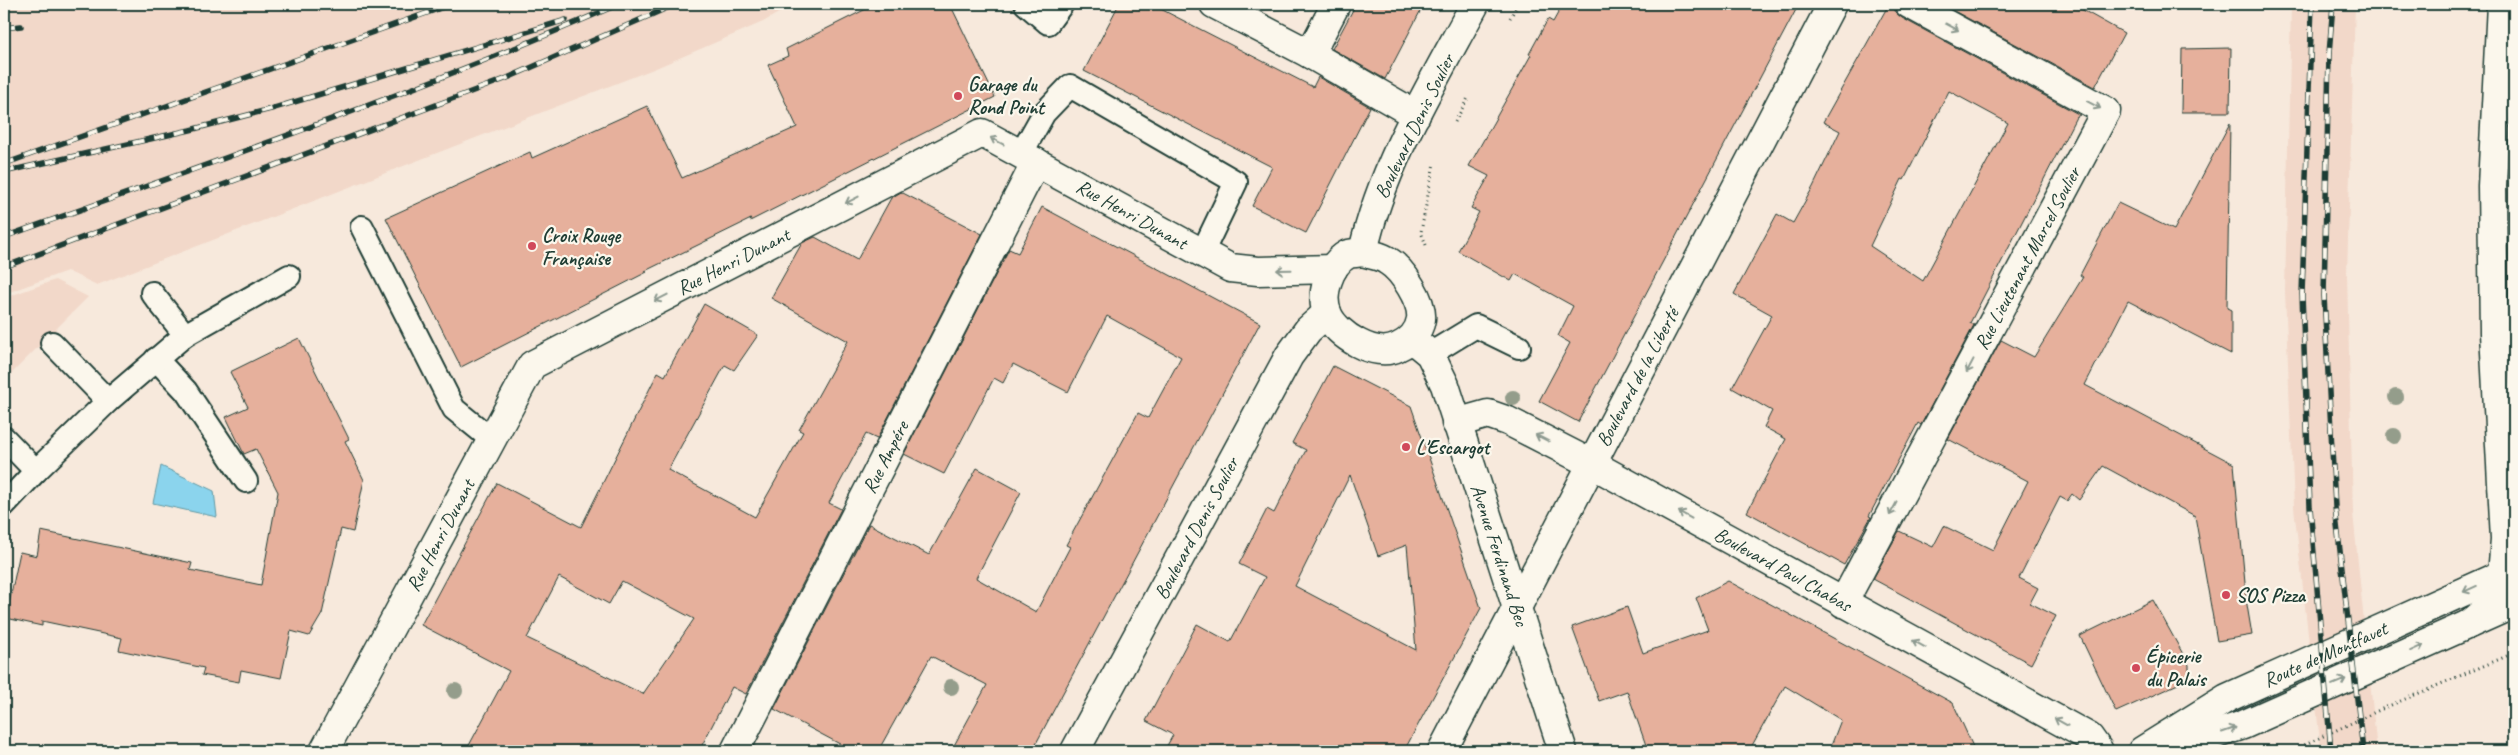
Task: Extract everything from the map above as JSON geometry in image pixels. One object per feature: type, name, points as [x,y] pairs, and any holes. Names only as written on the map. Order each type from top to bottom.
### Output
[{"type":"street","points":[[1214,4],[1310,54],[1416,115]]},
{"type":"street","points":[[1310,54],[1336,4]]},
{"type":"street","name":"Boulevard Denis Soulier","points":[[1363,252],[1371,216],[1416,115],[1474,4]]},
{"type":"street","name":"Boulevard de la Liberté","points":[[1442,751],[1832,4]]},
{"type":"street","name":"Rue Lieutenant Marcel Soulier","points":[[1844,602],[2106,111],[1909,4]]},
{"type":"street","points":[[2469,624],[2488,607],[2508,572],[2505,539],[2509,520],[2494,333],[2492,186],[2501,4]]},
{"type":"street","name":"Rue Henri Dunant","points":[[324,751],[532,365],[982,133],[1230,268],[1258,271],[1333,269]]},
{"type":"street","name":"Rue Ampére","points":[[735,751],[1028,158]]},
{"type":"street","points":[[1363,252],[1388,261],[1402,275],[1416,296],[1421,319],[1421,347],[1372,349],[1356,342],[1336,328],[1327,313],[1324,293],[1333,269],[1348,254],[1363,252]]},
{"type":"street","name":"Boulevard Denis Soulier","points":[[1075,751],[1289,356],[1308,330],[1327,313]]},
{"type":"street","name":"Avenue Ferdinand Bec","points":[[1421,347],[1445,385],[1563,751]]},
{"type":"street","name":"Boulevard Paul Chabas","points":[[1456,423],[1488,414],[1508,421],[1592,464],[2089,737],[2099,751]]},
{"type":"street","name":"Route de Montfavet","points":[[2142,751],[2227,698],[2508,572]]},
{"type":"street","name":"Route de Montfavet","points":[[2166,751],[2243,725],[2514,604]]},
{"type":"lane","points":[[1026,4],[1048,23],[1062,4]]},
{"type":"lane","points":[[1028,158],[1044,113],[1070,86],[1236,182],[1202,253]]},
{"type":"lane","points":[[362,227],[454,409],[492,439]]},
{"type":"lane","points":[[4,505],[108,401],[185,335],[289,276]]},
{"type":"lane","points":[[152,293],[185,335]]},
{"type":"lane","points":[[1421,347],[1476,326],[1520,348]]},
{"type":"lane","points":[[52,343],[108,401]]},
{"type":"lane","points":[[156,360],[186,391],[246,481]]},
{"type":"lane","points":[[4,438],[36,471]]},
{"type":"path","points":[[1508,21],[1518,4]]},
{"type":"path","points":[[1453,126],[1471,92]]},
{"type":"path","points":[[1428,249],[1421,232],[1434,162]]},
{"type":"path","points":[[2291,751],[2384,708],[2514,653]]},
{"type":"shaded area","points":[[4,4],[794,4],[763,22],[656,68],[97,285],[67,271],[4,294]]},
{"type":"shaded area","points":[[2291,4],[2355,4],[2347,274],[2353,513],[2377,751],[2321,751],[2294,507],[2285,292]]},
{"type":"shaded area","points":[[55,280],[88,297],[4,381],[4,298]]},
{"type":"water","points":[[161,466],[214,491],[217,517],[153,503]]},
{"type":"building","points":[[876,4],[950,4],[995,97],[750,221],[751,219],[645,271],[647,272],[461,367],[386,218],[530,152],[532,158],[647,106],[682,178],[797,127],[768,65],[788,56],[786,49]]},
{"type":"building","points":[[1119,4],[1151,4],[1313,87],[1318,77],[1370,107],[1306,233],[1252,206],[1272,167],[1084,71]]},
{"type":"building","points":[[1356,4],[1424,4],[1385,79],[1332,49]]},
{"type":"building","points":[[1563,4],[1799,4],[1578,422],[1539,401],[1570,343],[1558,336],[1573,306],[1515,274],[1511,281],[1458,251],[1479,212],[1471,208],[1489,176],[1469,166],[1531,55],[1529,54],[1548,19],[1553,22]]},
{"type":"building","points":[[1889,4],[1893,4],[1895,12],[1902,18],[2080,115],[2076,117],[1970,323],[1974,325],[1921,425],[1918,423],[1869,516],[1871,517],[1844,565],[1747,512],[1786,439],[1764,427],[1772,411],[1732,388],[1772,315],[1734,294],[1777,214],[1793,223],[1813,187],[1840,131],[1823,122]],"holes":[[[1949,91],[2008,123],[1923,281],[1870,246],[1902,179],[1904,180]]]},
{"type":"building","points":[[1941,4],[2072,4],[2124,33],[2095,87]]},
{"type":"building","points":[[2231,48],[2230,112],[2181,112],[2182,49]]},
{"type":"building","points":[[2230,123],[2227,308],[2231,310],[2231,354],[2128,301],[2085,385],[2234,464],[2247,605],[2252,635],[2217,641],[2195,516],[2103,466],[2079,500],[2072,494],[2067,501],[2060,497],[2019,578],[2038,588],[2030,603],[2056,616],[2031,664],[1873,579],[1899,531],[1933,547],[1944,526],[1993,550],[2028,481],[1948,439],[2001,340],[2034,357],[2083,277],[2080,275],[2118,203],[2174,230]]},
{"type":"building","points":[[901,192],[982,234],[877,439],[866,434],[829,503],[841,509],[746,694],[732,687],[699,751],[466,751],[509,671],[421,625],[497,483],[581,527],[658,372],[665,376],[704,304],[758,335],[734,370],[725,365],[668,470],[755,517],[803,432],[799,430],[848,341],[771,298],[802,243],[815,237],[857,260],[891,198]],"holes":[[[559,577],[609,604],[622,581],[694,619],[643,694],[527,638]]]},
{"type":"building","points":[[1042,207],[1260,323],[1032,751],[951,751],[987,685],[931,656],[878,751],[853,751],[774,709],[869,524],[929,555],[977,468],[1021,492],[976,578],[1036,612],[1070,547],[1066,545],[1138,413],[1148,418],[1181,357],[1107,316],[1068,392],[1013,364],[1003,383],[994,378],[944,474],[904,454],[1009,249],[1018,253]]},
{"type":"building","points":[[299,338],[349,439],[345,441],[364,480],[353,532],[341,529],[322,614],[309,636],[291,631],[281,678],[241,670],[239,682],[202,675],[204,668],[119,650],[122,638],[42,621],[42,626],[6,618],[20,552],[37,556],[41,531],[192,563],[190,570],[261,585],[278,492],[256,449],[244,454],[226,417],[248,407],[230,372]]},
{"type":"building","points":[[1333,366],[1411,406],[1481,608],[1404,751],[1164,751],[1173,735],[1146,721],[1197,624],[1230,642],[1265,577],[1239,564],[1267,509],[1274,513],[1306,450],[1292,443]],"holes":[[[1350,475],[1378,556],[1407,545],[1416,650],[1295,586]]]},
{"type":"building","points":[[1728,581],[1953,703],[1975,751],[1829,751],[1841,720],[1785,686],[1749,751],[1648,751],[1627,691],[1599,701],[1572,627],[1627,607],[1643,653],[1708,630],[1696,598]]},
{"type":"building","points":[[2153,600],[2189,665],[2189,679],[2116,712],[2080,636]]},
{"type":"railway","points":[[4,164],[452,4]]},
{"type":"railway","points":[[4,237],[391,97],[619,4]]},
{"type":"railway","points":[[4,267],[505,79],[676,4]]},
{"type":"railway","points":[[2312,4],[2302,294],[2310,507],[2331,751]]},
{"type":"railway","points":[[2333,4],[2329,54],[2324,296],[2335,507],[2363,751]]},
{"type":"railway","points":[[4,172],[190,130],[271,109],[566,20]]},
{"type":"railway","points":[[4,28],[21,26]]},
{"type":"place","name":"Garage du Rond Point","points":[[958,96]]},
{"type":"place","name":"Croix Rouge Française","points":[[532,246]]},
{"type":"place","name":"L'Escargot","points":[[1406,447]]},
{"type":"place","name":"SOS Pizza","points":[[2226,595]]},
{"type":"place","name":"Épicerie du Palais","points":[[2136,668]]}]
